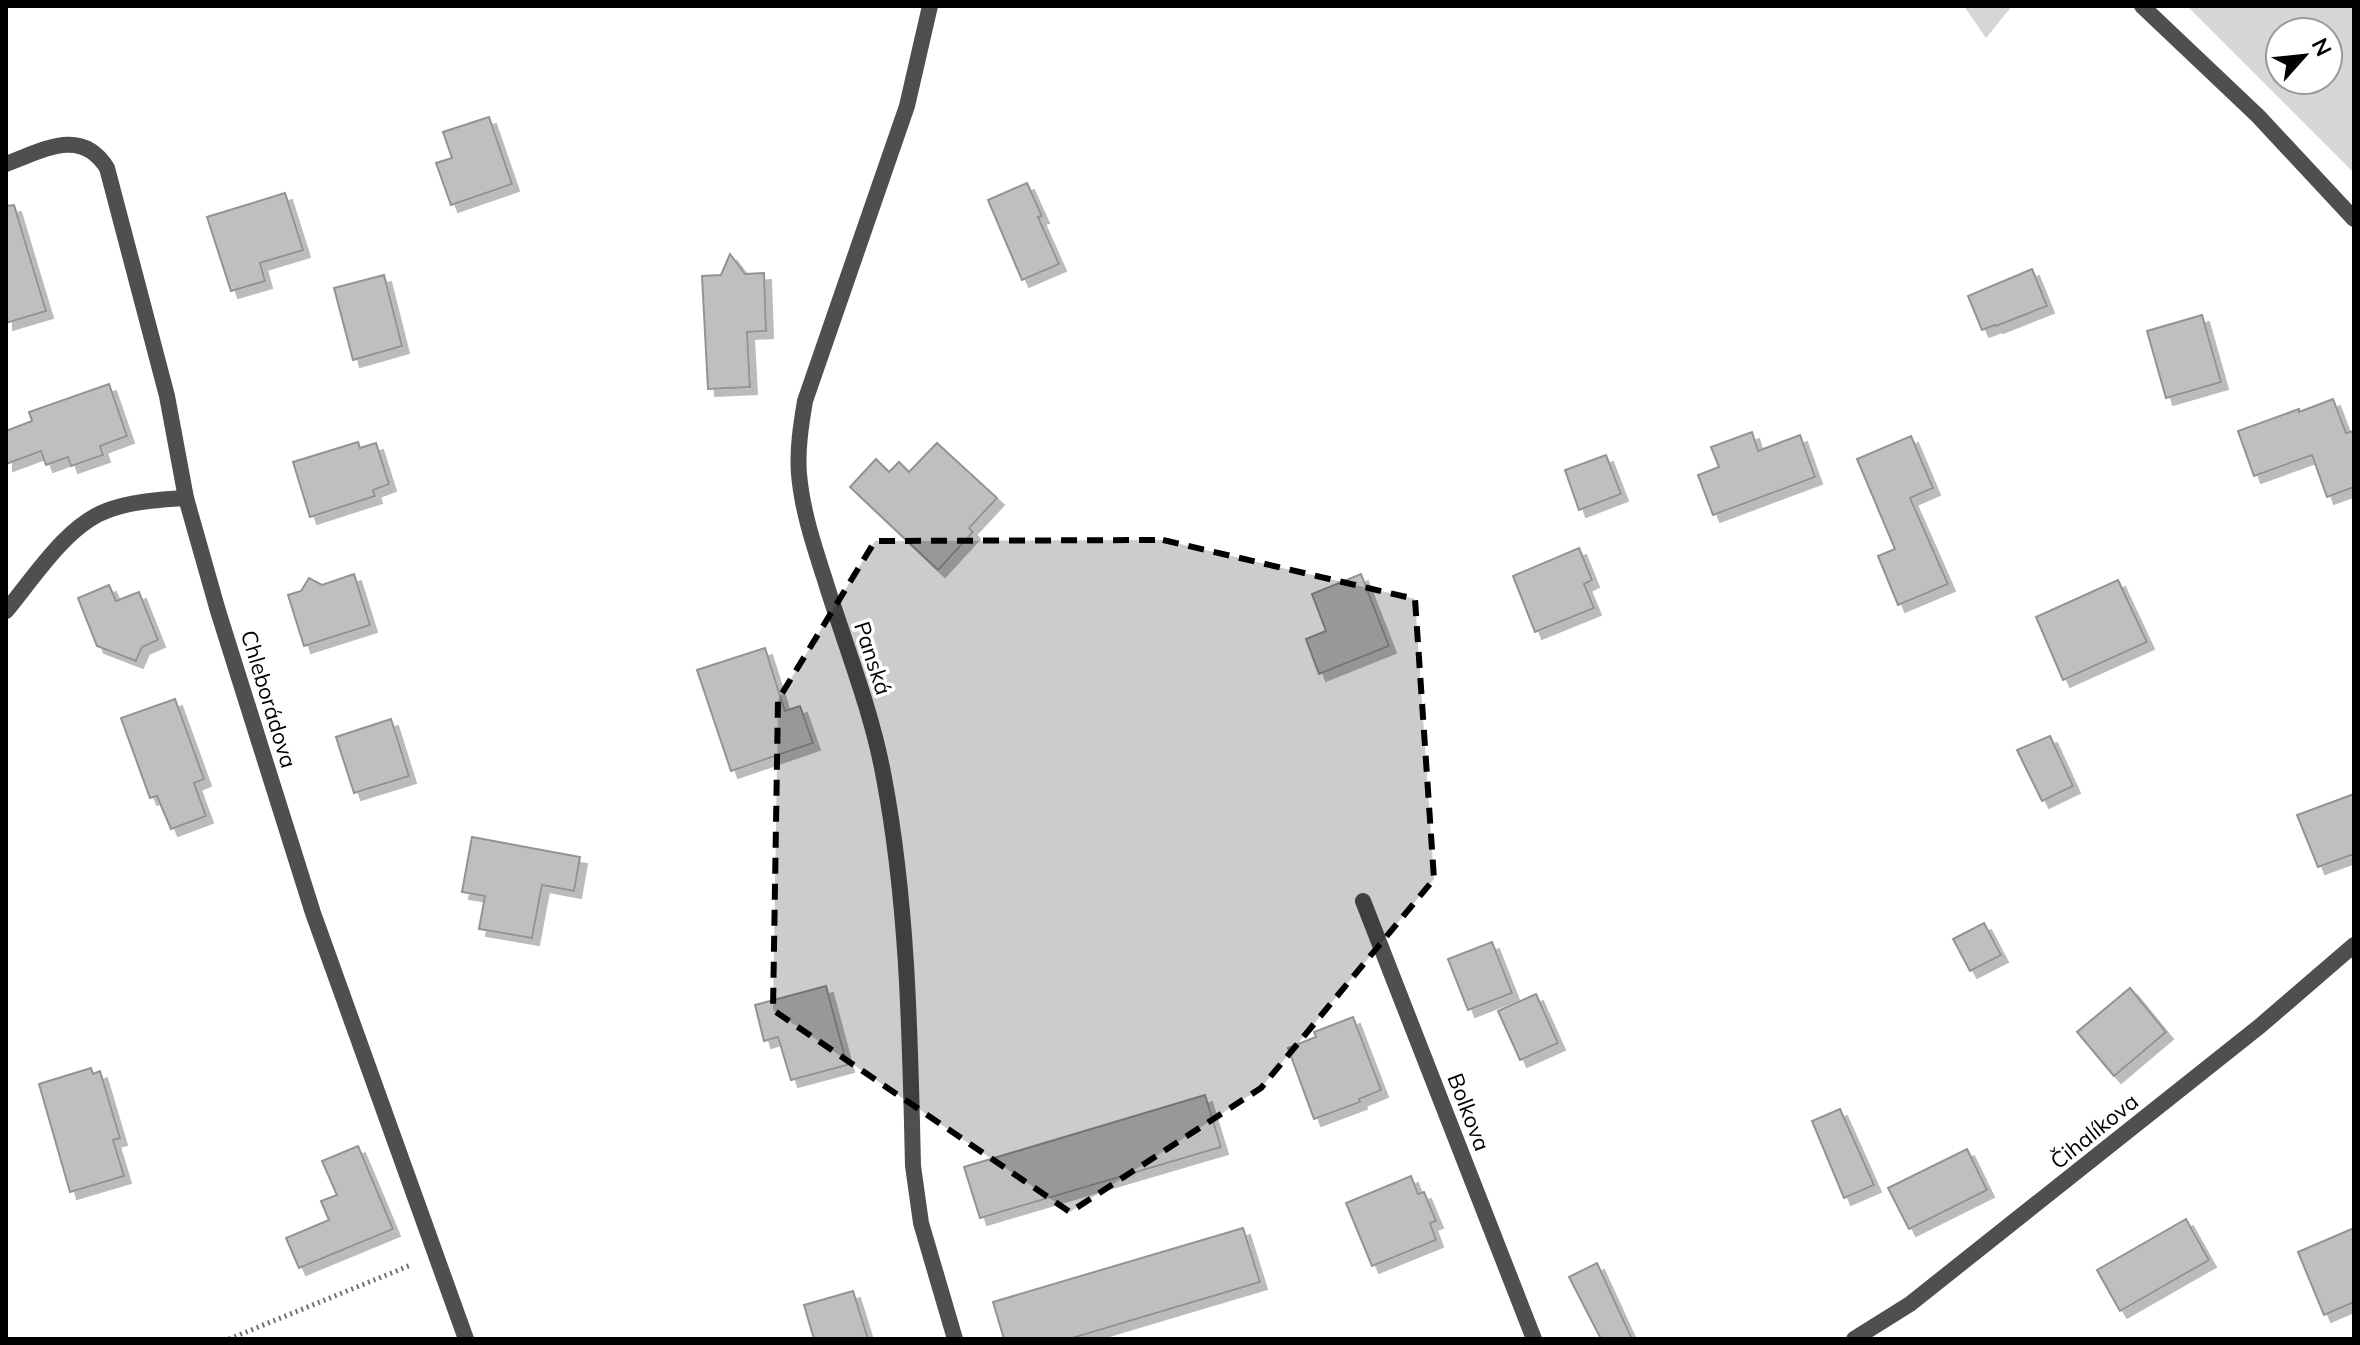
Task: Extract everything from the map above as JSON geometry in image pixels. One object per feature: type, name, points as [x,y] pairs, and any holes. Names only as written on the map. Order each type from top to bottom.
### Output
[{"type":"street","name":"Panská","points":[[930,6],[907,106],[805,401],[799,472],[805,514],[816,554],[884,775],[907,971],[916,1194],[921,1223],[955,1339]]},
{"type":"street","points":[[2142,6],[2258,116],[2354,219]]},
{"type":"street","name":"Chleborádova","points":[[6,164],[54,146],[80,144],[93,151],[107,168],[167,396],[186,498],[218,611],[313,913],[466,1339]]},
{"type":"street","points":[[6,611],[67,539],[94,517],[112,508],[134,503],[186,498]]},
{"type":"street","name":"Bolkova","points":[[1363,901],[1534,1339]]},
{"type":"street","name":"Čihalíkova","points":[[1854,1339],[1922,1295],[2260,1026],[2354,945]]},
{"type":"path","points":[[229,1339],[434,1256]]},
{"type":"highlighted area","points":[[1163,540],[1415,599],[1434,879],[1261,1088],[1070,1212],[773,1010],[778,700],[875,541]]},
{"type":"shaded area","points":[[1964,6],[2012,6],[1986,38]]},
{"type":"shaded area","points":[[2187,6],[2354,6],[2354,173],[2277,96],[2344,96],[2344,16],[2264,16],[2264,83]]},
{"type":"building","points":[[489,117],[512,184],[451,205],[436,163],[452,158],[443,132]]},
{"type":"building","points":[[1027,183],[1059,264],[1022,280],[988,200]]},
{"type":"building","points":[[285,193],[303,250],[260,263],[265,281],[231,291],[207,217]]},
{"type":"building","points":[[14,205],[46,311],[6,323],[6,206]]},
{"type":"building","points":[[730,254],[745,274],[764,273],[766,331],[747,332],[750,387],[708,389],[702,276],[721,275]]},
{"type":"building","points":[[2032,269],[2047,306],[1982,330],[1968,296]]},
{"type":"building","points":[[384,275],[402,346],[353,360],[334,288]]},
{"type":"building","points":[[2202,315],[2221,382],[2166,398],[2147,331]]},
{"type":"building","points":[[109,384],[127,436],[100,446],[103,455],[71,466],[68,457],[46,465],[41,451],[6,464],[6,431],[32,421],[29,412]]},
{"type":"building","points":[[2333,399],[2346,433],[2354,431],[2354,487],[2327,497],[2312,455],[2254,476],[2238,431]]},
{"type":"building","points":[[1752,432],[1758,451],[1800,435],[1815,477],[1713,515],[1698,475],[1719,467],[1711,447]]},
{"type":"building","points":[[1911,436],[1933,488],[1910,498],[1948,584],[1898,605],[1878,556],[1895,549],[1857,459]]},
{"type":"building","points":[[358,442],[360,448],[376,443],[389,484],[373,490],[375,496],[310,517],[293,462]]},
{"type":"building","points":[[937,443],[997,498],[969,528],[973,532],[938,570],[850,487],[876,459],[889,472],[899,462],[909,472]]},
{"type":"building","points":[[1606,455],[1621,494],[1579,510],[1565,470]]},
{"type":"building","points":[[1579,548],[1592,580],[1584,584],[1594,608],[1535,632],[1513,576]]},
{"type":"building","points":[[354,574],[370,625],[304,646],[288,595],[301,591],[309,578],[322,585]]},
{"type":"building","points":[[1361,574],[1389,646],[1319,674],[1306,639],[1326,631],[1312,594]]},
{"type":"building","points":[[2118,580],[2147,642],[2063,680],[2036,617]]},
{"type":"building","points":[[109,585],[116,601],[139,592],[158,640],[142,647],[136,661],[97,646],[78,598]]},
{"type":"building","points":[[765,648],[785,711],[800,706],[813,743],[731,771],[697,670]]},
{"type":"building","points":[[175,699],[204,779],[194,783],[206,816],[171,829],[157,796],[150,798],[121,718]]},
{"type":"building","points":[[391,719],[409,776],[354,793],[336,737]]},
{"type":"building","points":[[2050,736],[2073,786],[2042,801],[2017,750]]},
{"type":"building","points":[[2354,794],[2354,854],[2318,867],[2297,815]]},
{"type":"building","points":[[472,837],[580,857],[574,891],[542,885],[532,938],[479,929],[485,896],[462,892]]},
{"type":"building","points":[[1984,923],[2001,955],[1970,971],[1953,939]]},
{"type":"building","points":[[1492,942],[1512,993],[1468,1010],[1448,959]]},
{"type":"building","points":[[826,986],[847,1065],[791,1080],[778,1037],[764,1041],[755,1005]]},
{"type":"building","points":[[2130,988],[2166,1032],[2114,1076],[2077,1032]]},
{"type":"building","points":[[1536,994],[1558,1043],[1520,1060],[1498,1011]]},
{"type":"building","points":[[1353,1017],[1381,1090],[1359,1099],[1360,1102],[1314,1119],[1288,1048],[1316,1037],[1314,1032]]},
{"type":"building","points":[[91,1068],[93,1074],[100,1071],[120,1138],[113,1140],[124,1176],[70,1192],[39,1084]]},
{"type":"building","points":[[1205,1095],[1221,1147],[980,1218],[964,1167]]},
{"type":"building","points":[[1840,1109],[1874,1185],[1844,1198],[1812,1121]]},
{"type":"building","points":[[358,1146],[393,1229],[299,1268],[286,1238],[329,1220],[321,1201],[337,1195],[322,1161]]},
{"type":"building","points":[[1967,1149],[1987,1190],[1909,1229],[1888,1188]]},
{"type":"building","points":[[1411,1176],[1418,1194],[1424,1192],[1436,1221],[1430,1223],[1436,1240],[1372,1266],[1346,1203]]},
{"type":"building","points":[[2186,1219],[2209,1260],[2120,1311],[2097,1270]]},
{"type":"building","points":[[1243,1228],[1260,1282],[1069,1339],[1004,1339],[993,1302]]},
{"type":"building","points":[[2354,1228],[2354,1302],[2324,1315],[2298,1252]]},
{"type":"building","points":[[1597,1263],[1632,1339],[1601,1339],[1569,1277]]},
{"type":"building","points":[[853,1291],[868,1339],[814,1339],[804,1305]]}]
